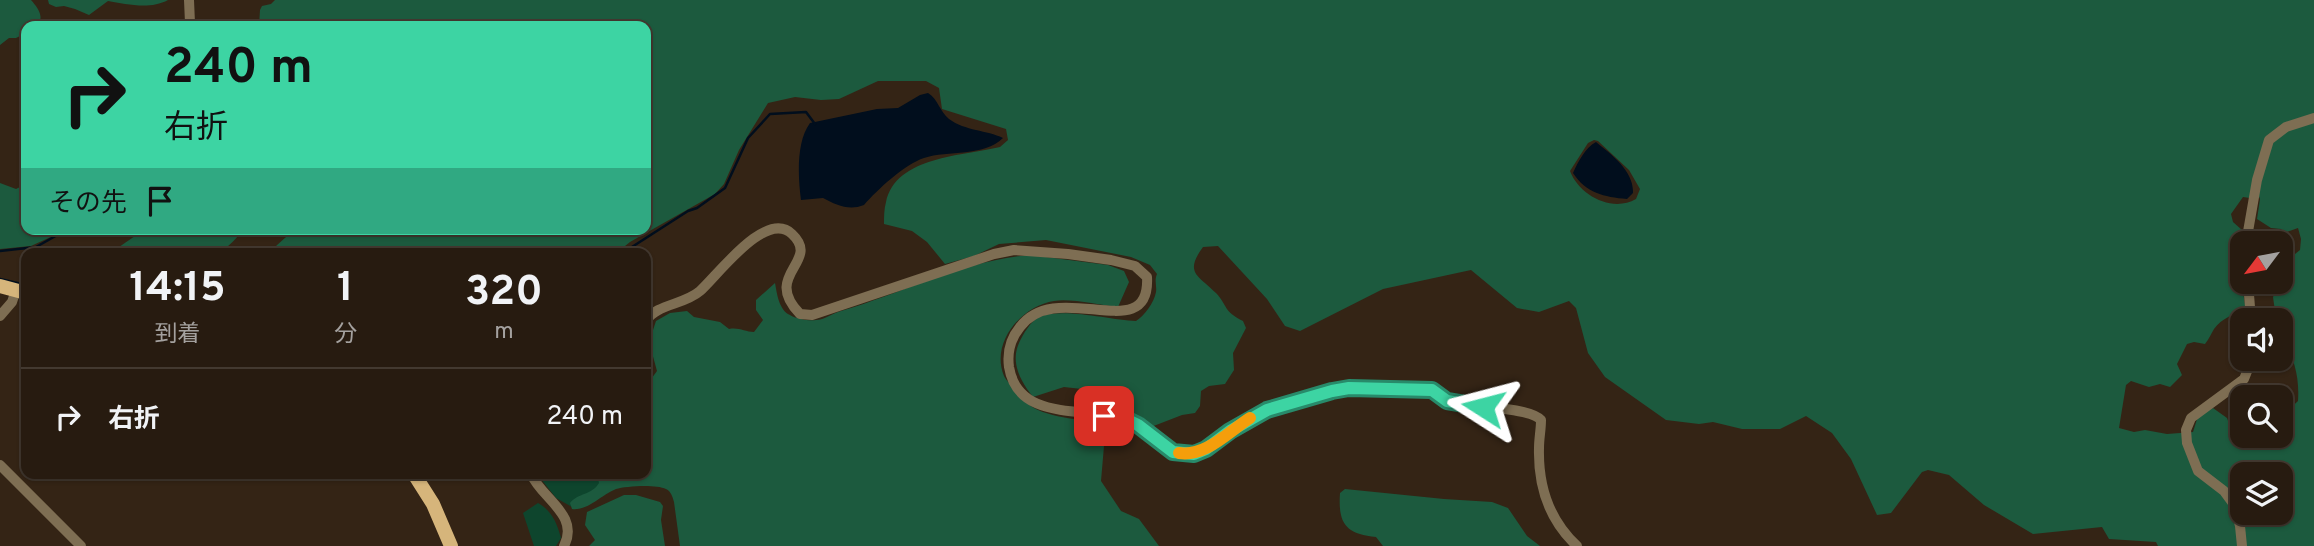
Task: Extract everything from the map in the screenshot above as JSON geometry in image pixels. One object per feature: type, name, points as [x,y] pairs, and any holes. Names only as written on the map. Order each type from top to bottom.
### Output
[{"type":"main road","points":[[0,286],[21,292]]},
{"type":"main road","points":[[417,479],[433,504],[451,546]]},
{"type":"street","points":[[189,0],[190,21]]},
{"type":"street","points":[[2248,231],[2257,180],[2269,140],[2286,127],[2314,118]]},
{"type":"street","points":[[651,315],[656,309],[682,303],[699,292],[759,234],[773,228],[789,231],[798,243],[799,259],[787,279],[786,296],[800,314],[812,315],[994,254],[1014,250],[1122,261],[1135,266],[1147,277],[1146,298],[1133,310],[1123,312],[1077,307],[1050,308],[1032,315],[1018,328],[1010,345],[1009,365],[1015,382],[1026,397],[1043,407],[1126,419],[1173,452],[1183,454],[1194,454],[1206,449],[1230,431],[1267,410],[1321,393],[1349,388],[1432,390],[1447,401],[1522,412],[1539,417],[1541,421],[1541,484],[1556,524],[1577,546]]},
{"type":"street","points":[[0,316],[21,292]]},
{"type":"street","points":[[2242,546],[2235,506],[2224,491],[2198,471],[2187,443],[2186,430],[2197,412],[2244,379],[2247,371]]},
{"type":"street","points":[[0,465],[81,546]]},
{"type":"street","points":[[534,479],[565,516],[568,533],[564,546]]},
{"type":"green space","points":[[0,0],[31,0],[40,13],[40,21],[21,21],[21,36],[9,38],[0,45]]},
{"type":"green space","points":[[48,0],[168,0],[146,6],[108,1],[89,15],[64,6],[56,7],[49,4]]},
{"type":"green space","points":[[275,0],[2314,0],[2314,546],[2158,546],[2156,542],[2109,539],[2102,527],[2033,534],[1984,505],[1949,475],[1928,470],[1922,472],[1891,513],[1877,515],[1851,459],[1832,433],[1806,416],[1780,429],[1742,429],[1713,422],[1699,424],[1666,420],[1605,377],[1588,353],[1576,308],[1569,301],[1539,312],[1517,308],[1471,270],[1383,289],[1300,331],[1285,326],[1267,299],[1218,246],[1203,247],[1194,263],[1196,273],[1229,311],[1243,321],[1246,328],[1233,353],[1234,370],[1225,384],[1209,386],[1201,391],[1200,406],[1195,413],[1151,427],[1139,418],[1102,409],[1082,389],[1064,387],[1033,397],[1021,379],[1016,358],[1021,339],[1033,321],[1049,314],[1060,313],[1136,321],[1153,300],[1157,274],[1150,265],[1131,257],[1046,240],[999,244],[974,256],[945,264],[927,242],[912,231],[884,224],[886,202],[892,187],[903,175],[917,167],[950,156],[1000,147],[1008,140],[1006,129],[942,109],[939,88],[926,81],[878,81],[839,99],[795,97],[768,103],[739,150],[724,184],[715,194],[651,230],[651,21],[259,21],[262,6]],"holes":[[[1594,140],[1629,170],[1640,189],[1636,199],[1617,204],[1607,203],[1589,194],[1574,180],[1570,171],[1588,143]]]},
{"type":"green space","points":[[0,183],[16,189],[21,186],[21,235],[55,235],[31,246],[0,249]]},
{"type":"green space","points":[[136,235],[239,235],[227,248],[118,248]]},
{"type":"green space","points":[[286,235],[642,235],[622,248],[276,246]]},
{"type":"green space","points":[[1030,255],[1108,265],[1124,271],[1129,282],[1118,307],[1061,300],[1042,304],[1020,318],[1012,328],[1001,351],[1001,363],[1007,381],[1024,401],[1038,410],[1068,418],[1132,427],[1104,446],[1101,481],[1121,511],[1139,519],[1159,546],[680,546],[674,502],[670,493],[661,487],[634,486],[616,489],[584,508],[572,509],[570,503],[593,490],[599,483],[598,479],[651,479],[651,379],[657,371],[651,349],[651,336],[656,321],[670,313],[687,311],[694,317],[720,322],[729,329],[754,332],[763,320],[756,310],[756,300],[775,283],[779,301],[786,313],[799,319],[819,320],[958,270],[1005,258]]},
{"type":"green space","points":[[541,479],[611,479],[611,488],[572,507],[556,498]]},
{"type":"green space","points":[[1345,489],[1492,502],[1508,508],[1527,536],[1540,546],[1383,546],[1376,537],[1350,530],[1342,519],[1340,493]]},
{"type":"green space","points":[[624,495],[636,495],[660,502],[663,506],[661,520],[665,546],[589,546],[595,540],[585,525],[587,512]]},
{"type":"green space","points":[[538,503],[556,522],[561,538],[556,546],[534,546],[523,513]]},
{"type":"water","points":[[928,93],[955,123],[1003,138],[976,151],[916,161],[892,178],[864,205],[858,207],[843,206],[823,198],[801,200],[800,150],[810,123],[877,109],[898,108]]},
{"type":"water","points":[[1596,142],[1621,164],[1630,178],[1633,193],[1627,199],[1596,193],[1573,173],[1585,152]]},
{"type":"waterway","points":[[651,235],[725,188],[748,138],[770,114],[806,112],[815,124]]},
{"type":"waterway","points":[[27,248],[36,247],[57,235]]},
{"type":"waterway","points":[[630,248],[651,235]]},
{"type":"waterway","points":[[0,251],[21,249]]},
{"type":"waterway","points":[[0,279],[21,284]]},
{"type":"slow traffic","points":[[1179,453],[1194,454],[1206,449],[1250,418]]},
{"type":"route","points":[[1104,416],[1126,419],[1138,425],[1173,452],[1194,454],[1267,410],[1321,393],[1349,388],[1432,390],[1447,401],[1483,407]]}]
